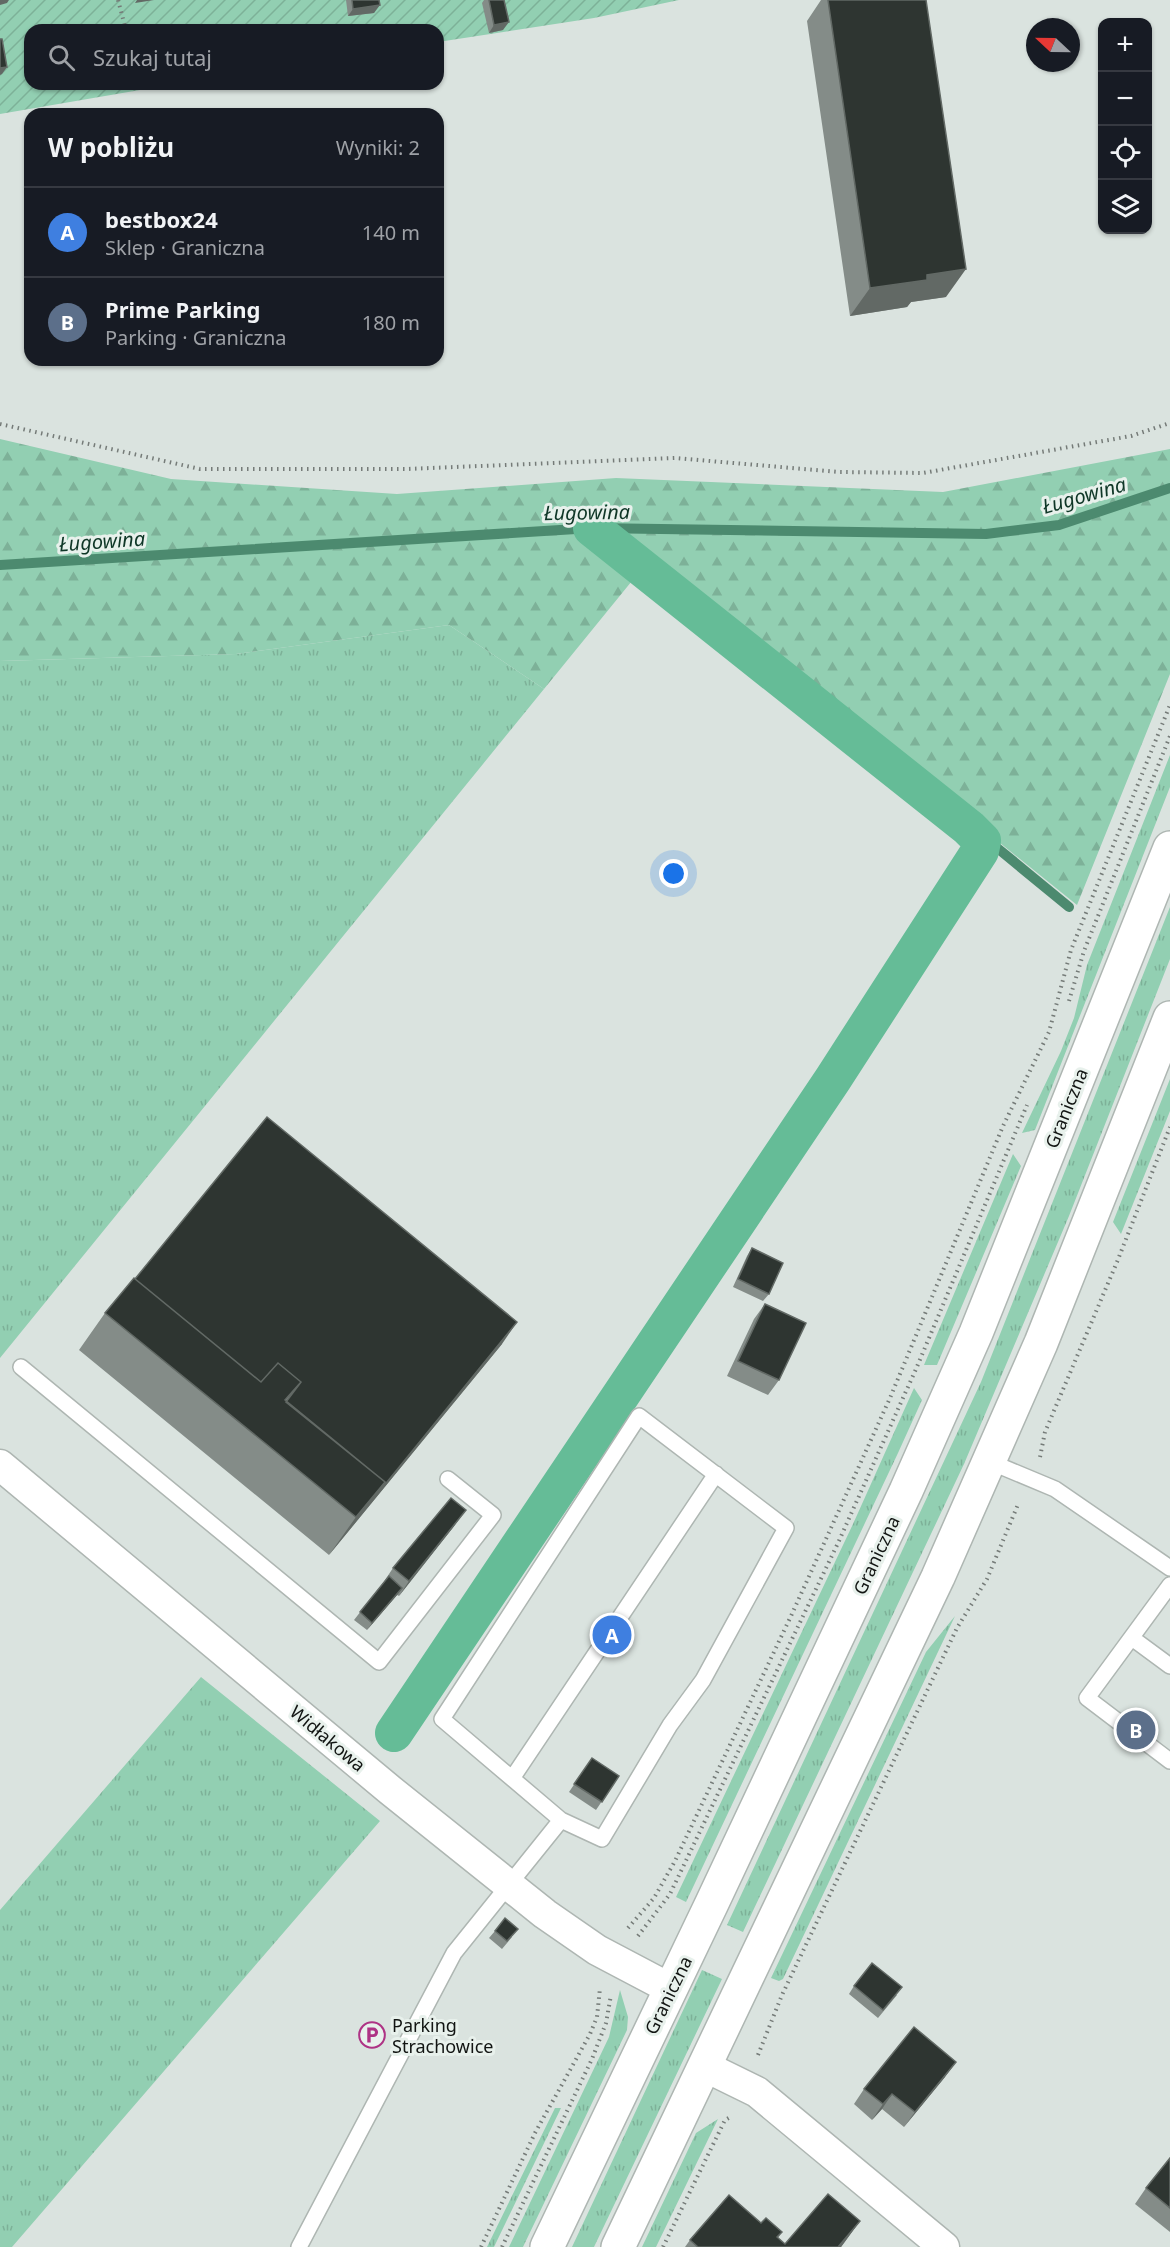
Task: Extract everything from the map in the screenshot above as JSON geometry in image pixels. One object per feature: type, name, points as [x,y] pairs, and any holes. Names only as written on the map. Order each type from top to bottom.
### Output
[{"type":"main road","name":"Graniczna","points":[[547,2247],[901,1502],[976,1333],[1170,848]]},
{"type":"main road","points":[[618,2247],[938,1577],[1041,1342],[1170,1018]]},
{"type":"street","name":"Widłakowa","points":[[0,1465],[390,1790],[509,1884],[585,1942],[671,1989]]},
{"type":"street","points":[[704,2066],[757,2092],[944,2247]]},
{"type":"lane","points":[[21,1367],[379,1662],[494,1515],[448,1479]]},
{"type":"lane","points":[[639,1416],[786,1528],[703,1680],[670,1725],[602,1839],[561,1820],[513,1778],[442,1719],[639,1416]]},
{"type":"lane","points":[[988,1461],[1055,1489],[1089,1510],[1170,1568]]},
{"type":"lane","points":[[513,1778],[716,1474]]},
{"type":"lane","points":[[1170,1585],[1087,1698],[1170,1761]]},
{"type":"lane","points":[[1132,1638],[1170,1666]]},
{"type":"lane","points":[[299,2247],[454,1953],[561,1820]]},
{"type":"path","points":[[118,0],[124,24]]},
{"type":"path","points":[[0,424],[200,469],[406,469],[675,458],[839,472],[923,473],[1131,436],[1170,423]]},
{"type":"path","points":[[622,1934],[657,1899],[791,1616],[894,1389],[1003,1126],[1049,1032],[1071,950],[1170,705]]},
{"type":"path","points":[[1068,1005],[1084,951],[1170,736]]},
{"type":"path","points":[[638,1938],[670,1894],[838,1543],[1031,1097]]},
{"type":"path","points":[[481,2247],[535,2133],[590,2034],[597,2017],[599,1985]]},
{"type":"path","points":[[502,2247],[598,2043],[606,2023],[613,1987]]},
{"type":"green space","points":[[0,0],[679,0],[594,18],[444,41],[444,24],[24,24],[24,90],[140,90],[24,108],[24,110],[0,114]]},
{"type":"green space","points":[[0,439],[171,479],[397,494],[616,478],[943,492],[1170,449],[1170,674],[1077,905],[649,560],[544,689],[449,625],[236,654],[0,661]]},
{"type":"green space","points":[[449,625],[544,689],[0,1358],[0,661],[236,654]]},
{"type":"green space","points":[[1170,755],[1170,787],[1035,1130],[1022,1133],[1074,1018],[1087,965]]},
{"type":"green space","points":[[1170,907],[1170,959],[1069,1216],[964,1464],[743,1932],[727,1925],[981,1382]]},
{"type":"green space","points":[[1170,1079],[1170,1111],[1121,1234],[1113,1222]]},
{"type":"green space","points":[[1013,1154],[1021,1166],[937,1365],[924,1365]]},
{"type":"green space","points":[[914,1388],[922,1400],[686,1902],[676,1897],[853,1524]]},
{"type":"green space","points":[[955,1616],[783,1979],[779,1981],[771,1978],[926,1652]]},
{"type":"green space","points":[[201,1677],[380,1821],[12,2247],[0,2247],[0,1910]]},
{"type":"green space","points":[[702,1970],[722,1979],[594,2247],[572,2247]]},
{"type":"green space","points":[[620,1990],[628,2017],[627,2030],[523,2247],[509,2247],[609,2037]]},
{"type":"green space","points":[[555,2108],[561,2108],[494,2247],[487,2247]]},
{"type":"green space","points":[[718,2119],[656,2247],[642,2247],[696,2133]]},
{"type":"building","points":[[352,0],[379,0],[380,5],[353,9]]},
{"type":"building","points":[[489,0],[504,0],[509,22],[494,25]]},
{"type":"building","points":[[828,0],[926,0],[966,269],[927,275],[927,280],[870,288]]},
{"type":"building","points":[[0,39],[2,39],[7,67],[0,68]]},
{"type":"building","points":[[267,1117],[517,1322],[374,1498],[385,1482],[286,1402],[301,1382],[278,1363],[261,1382],[135,1279]]},
{"type":"building","points":[[752,1248],[783,1263],[769,1294],[738,1279]]},
{"type":"building","points":[[134,1278],[261,1382],[278,1363],[301,1382],[285,1400],[385,1482],[356,1517],[105,1313]]},
{"type":"building","points":[[765,1304],[806,1323],[779,1380],[738,1361]]},
{"type":"building","points":[[451,1498],[466,1510],[409,1581],[393,1568]]},
{"type":"building","points":[[389,1576],[402,1588],[372,1623],[360,1612]]},
{"type":"building","points":[[592,1758],[619,1776],[602,1802],[574,1784]]},
{"type":"building","points":[[505,1918],[518,1929],[507,1941],[495,1931]]},
{"type":"building","points":[[872,1963],[902,1987],[883,2010],[854,1986]]},
{"type":"building","points":[[914,2027],[956,2062],[915,2112],[892,2094],[883,2104],[864,2089]]},
{"type":"building","points":[[1170,2158],[1170,2208],[1146,2188]]},
{"type":"building","points":[[828,2194],[860,2221],[838,2247],[698,2247],[690,2240],[729,2195],[761,2223],[766,2218],[782,2232],[777,2237],[785,2244]]},
{"type":"waterway","name":"Ługowina","points":[[0,565],[592,528],[986,534],[1059,525],[1170,488]]},
{"type":"waterway","points":[[394,1733],[833,1079],[980,851],[982,841],[969,828],[592,528]]},
{"type":"waterway","points":[[982,841],[996,847],[1069,907]]},
{"type":"place","name":"bestbox24","points":[[612,1635]]},
{"type":"place","name":"Prime Parking","points":[[1136,1730]]},
{"type":"place","name":"Parking Strachowice","points":[[372,2035]]}]
